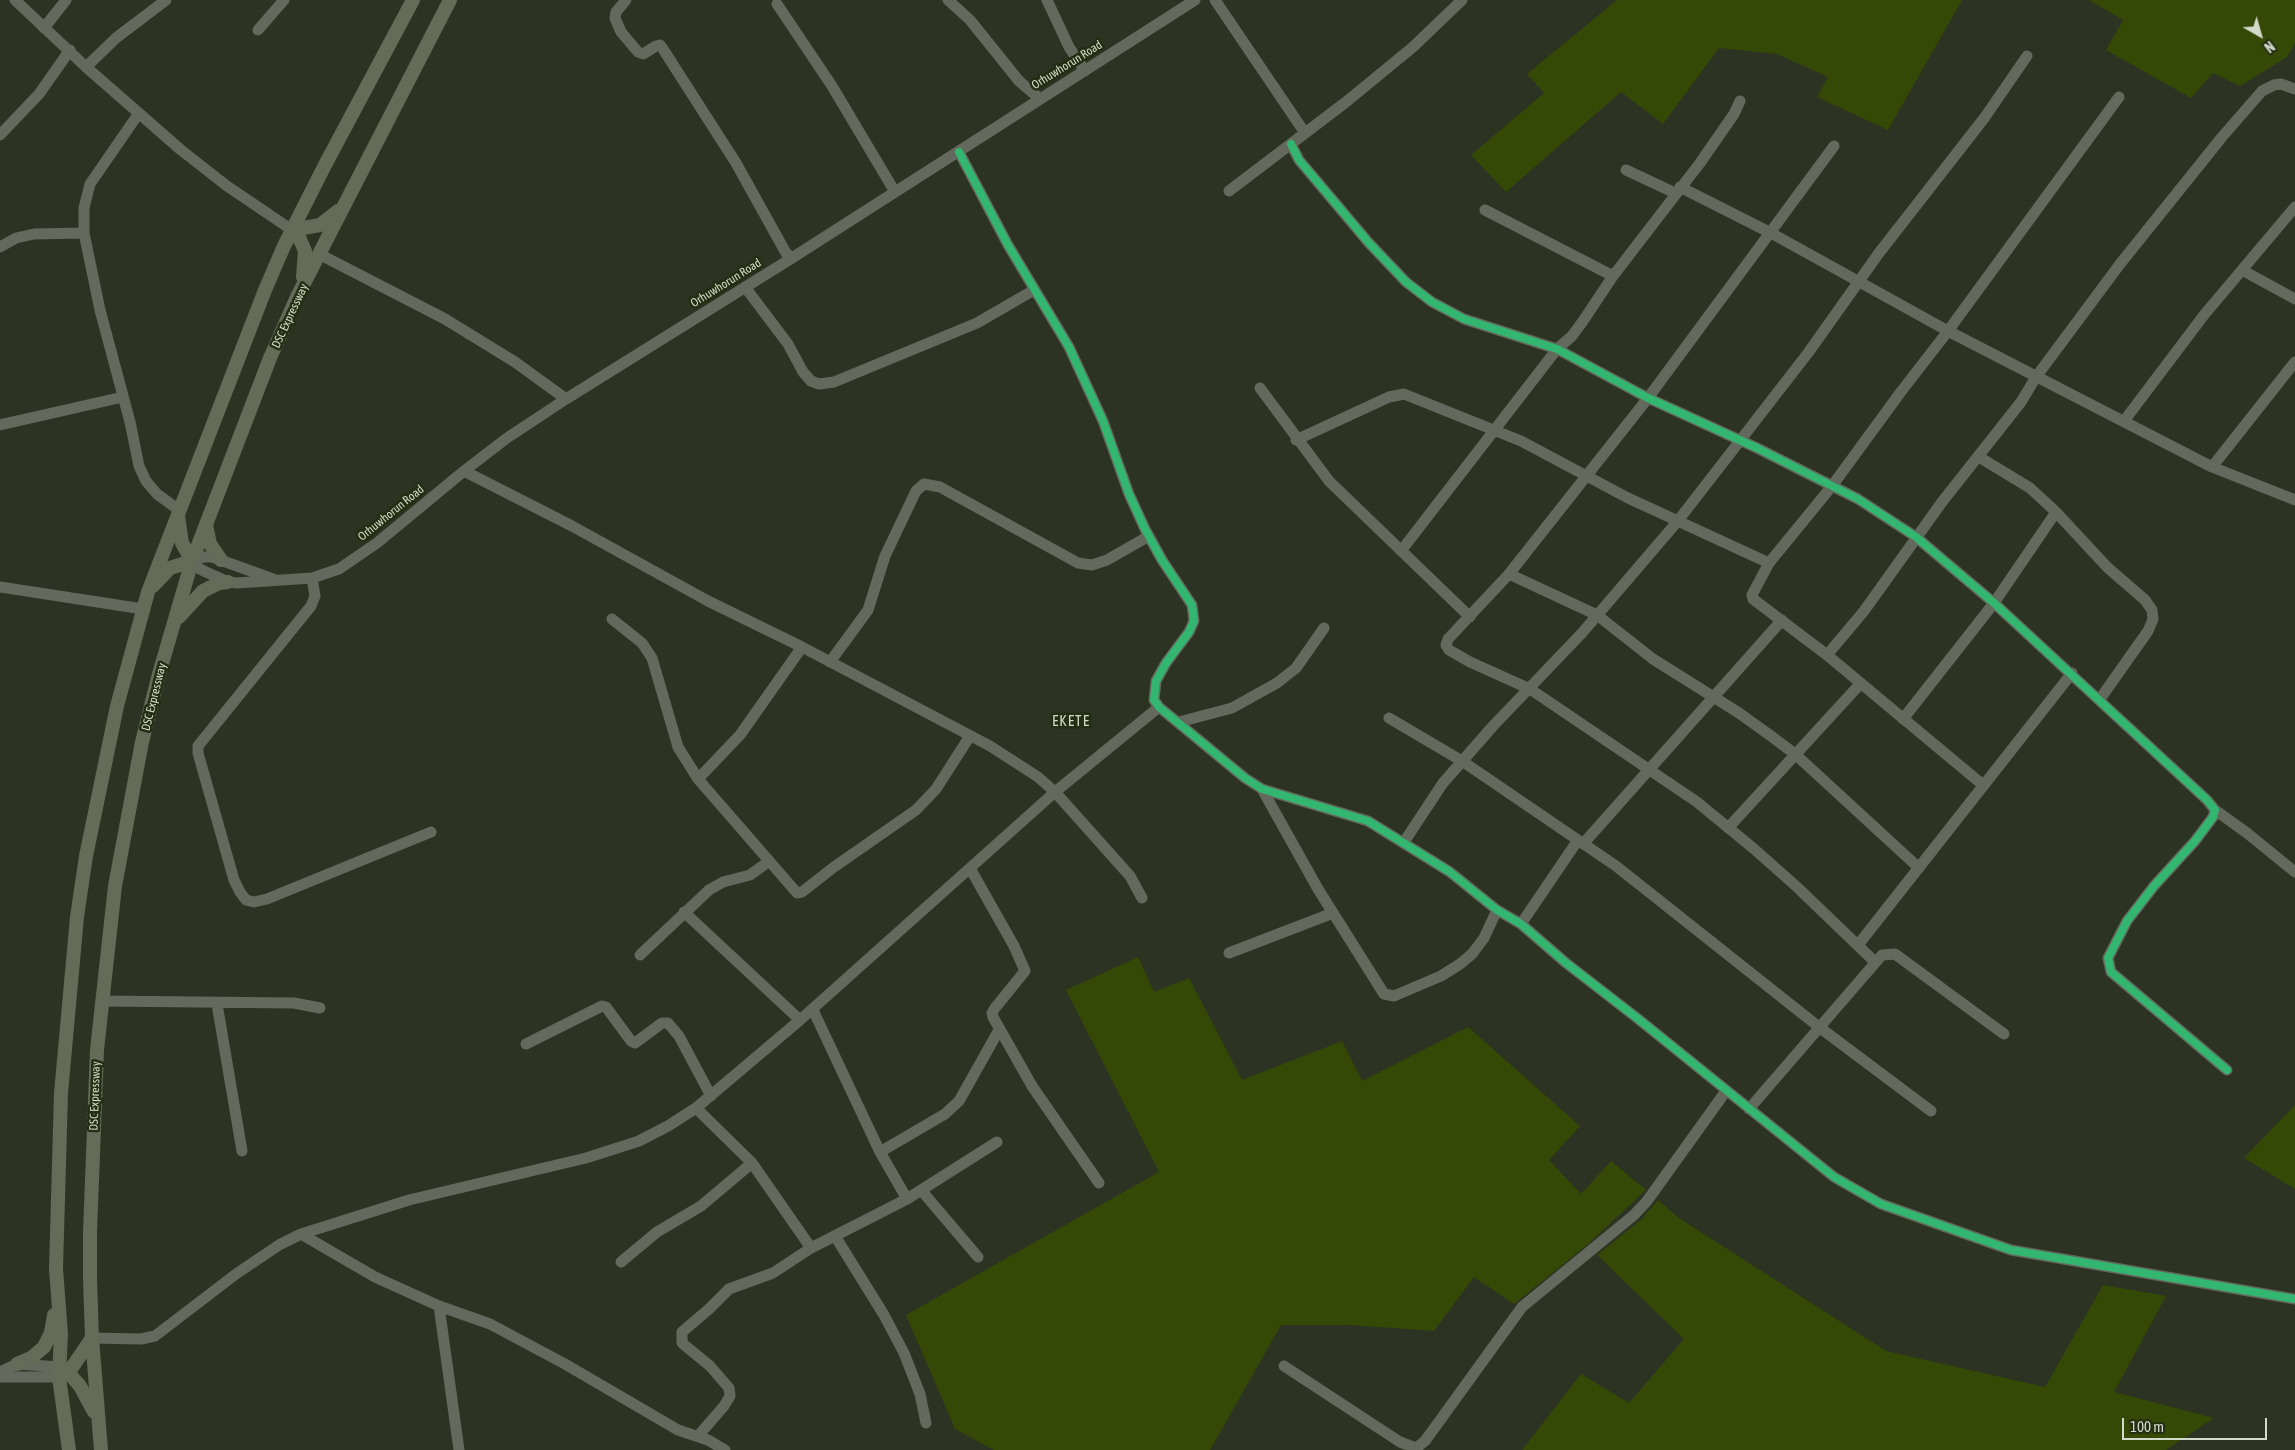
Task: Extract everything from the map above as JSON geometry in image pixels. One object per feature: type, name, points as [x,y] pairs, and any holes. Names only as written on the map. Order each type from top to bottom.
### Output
[{"type":"main road","name":"DSC Expressway","points":[[101,1450],[92,1338],[90,1232],[94,1111],[101,1001],[115,886],[133,786],[159,674],[192,561],[206,522],[250,408],[297,297],[450,0]]},
{"type":"main road","points":[[69,1450],[57,1297],[57,1208],[61,1093],[77,917],[86,856],[105,758],[148,592],[252,321],[292,230],[411,1]]},
{"type":"main road","points":[[292,230],[320,225],[344,204]]},
{"type":"main road","points":[[292,230],[303,243],[306,258],[297,297]]},
{"type":"main road","points":[[148,592],[170,568],[192,561],[182,543],[178,521],[179,510]]},
{"type":"main road","points":[[206,522],[210,544],[222,560]]},
{"type":"main road","points":[[175,622],[203,591],[219,583],[228,582]]},
{"type":"main road","points":[[17,1364],[31,1358],[44,1347],[51,1333],[57,1297]]},
{"type":"main road","points":[[62,1372],[92,1338]]},
{"type":"main road","points":[[62,1372],[84,1392],[98,1422]]},
{"type":"street","points":[[15,0],[86,67],[181,150],[226,186],[292,230]]},
{"type":"street","points":[[44,28],[66,0]]},
{"type":"street","points":[[86,67],[116,38],[166,0]]},
{"type":"street","points":[[258,30],[284,0]]},
{"type":"street","points":[[626,0],[616,12],[615,18],[621,32],[638,52],[643,54],[656,46],[660,46],[663,49],[736,163],[786,253],[792,258]]},
{"type":"street","points":[[948,0],[970,20],[1019,81],[1040,99]]},
{"type":"street","points":[[1047,0],[1069,47],[1085,71]]},
{"type":"street","name":"Orhuwhorun Road","points":[[273,579],[312,578],[339,568],[356,559],[507,438],[1195,0]]},
{"type":"street","points":[[1216,0],[1305,133]]},
{"type":"street","points":[[1229,192],[1413,47],[1462,0]]},
{"type":"street","points":[[777,4],[832,86],[895,192]]},
{"type":"street","points":[[0,135],[39,94],[70,50]]},
{"type":"street","points":[[1404,842],[1443,782],[1493,726],[1530,689],[1677,522],[1808,353],[1879,253],[1979,124],[2027,56]]},
{"type":"street","points":[[1827,655],[1864,611],[1916,537],[2021,402],[2036,377],[2120,264],[2254,100],[2274,85],[2282,84],[2295,89]]},
{"type":"street","points":[[1983,786],[1827,655],[1753,599],[1752,595],[1769,563],[1832,486],[2119,97]]},
{"type":"street","points":[[1402,551],[1557,349],[1572,336],[1613,276],[1700,163],[1734,114],[1740,101]]},
{"type":"street","points":[[139,113],[90,184],[84,208],[84,233],[100,310],[139,466],[146,481],[156,494],[179,510]]},
{"type":"street","points":[[1291,144],[1300,160],[1357,229],[1406,282],[1432,302],[1464,319],[1557,349],[1648,398],[1740,440],[1858,498],[1916,537],[1994,602],[2100,699],[2215,810],[2295,872]]},
{"type":"street","points":[[1834,146],[1648,398],[1509,574],[1448,639],[1446,645],[1450,650],[1470,662],[1530,689],[1648,771],[1697,802],[1797,887],[1875,962]]},
{"type":"street","points":[[959,152],[1034,290],[1068,347],[1103,421],[1129,494],[1149,536],[1162,560],[1192,604],[1194,621],[1189,632],[1156,681],[1154,700],[1159,707],[1245,778],[1262,789],[1368,821],[1450,872],[1497,910],[1521,924],[1566,963],[1834,1177],[1882,1204],[2012,1250],[2295,1299]]},
{"type":"street","points":[[1626,170],[1678,190],[1771,233],[1948,331],[2212,467],[2295,500]]},
{"type":"street","points":[[2124,421],[2204,316],[2295,207]]},
{"type":"street","points":[[1485,210],[1613,276]]},
{"type":"street","points":[[0,247],[16,238],[34,234],[84,233]]},
{"type":"street","points":[[319,254],[445,319],[515,362],[566,399]]},
{"type":"street","points":[[2242,270],[2295,299]]},
{"type":"street","points":[[745,288],[771,319],[788,344],[803,372],[811,381],[819,384],[834,382],[977,322],[1034,290]]},
{"type":"street","points":[[2212,467],[2295,362]]},
{"type":"street","points":[[1260,388],[1296,440],[1329,481],[1470,617]]},
{"type":"street","points":[[1296,440],[1398,394],[1404,394],[1521,441],[1628,498],[1769,563]]},
{"type":"street","points":[[0,425],[123,396]]},
{"type":"street","points":[[1979,457],[2030,488],[2145,600],[2152,610],[2152,619],[2148,631],[2100,699]]},
{"type":"street","points":[[464,471],[572,526],[708,601],[802,647],[990,746],[1038,777],[1055,792],[1130,876],[1142,898]]},
{"type":"street","points":[[830,662],[868,610],[885,556],[916,491],[924,484],[940,487],[1078,563],[1092,565],[1107,560],[1149,536]]},
{"type":"street","points":[[1903,719],[1994,602],[2056,512]]},
{"type":"street","points":[[203,557],[222,560],[273,579],[249,583],[228,582],[198,568],[192,561],[203,557]]},
{"type":"street","points":[[1509,574],[1596,615],[1652,659],[1711,698],[1739,713],[1795,754],[1919,868]]},
{"type":"street","points":[[312,578],[315,596],[310,606],[198,746],[198,753],[227,855],[240,892],[246,900],[254,902],[267,900],[431,832]]},
{"type":"street","points":[[0,587],[143,609]]},
{"type":"street","points":[[612,618],[642,643],[652,658],[678,747],[698,779],[792,890],[797,893],[802,892],[834,867],[916,810],[936,789],[970,736]]},
{"type":"street","points":[[1521,924],[1580,842],[1648,771],[1711,698],[1746,663],[1782,620]]},
{"type":"street","points":[[1179,722],[1232,708],[1277,683],[1296,668],[1324,628]]},
{"type":"street","points":[[698,779],[740,735],[802,647]]},
{"type":"street","points":[[1858,945],[2072,674]]},
{"type":"street","points":[[1728,828],[1861,684]]},
{"type":"street","points":[[92,1338],[141,1340],[155,1336],[272,1250],[301,1234],[410,1200],[586,1158],[639,1141],[696,1108],[813,1010],[971,870],[1055,792],[1159,707]]},
{"type":"street","points":[[1389,718],[1462,761],[1616,866],[1819,1027],[1931,1112]]},
{"type":"street","points":[[1262,789],[1333,913],[1384,994],[1394,996],[1441,976],[1472,954],[1484,938],[1497,910]]},
{"type":"street","points":[[2215,810],[2213,817],[2195,841],[2154,886],[2128,920],[2108,958],[2111,972],[2227,1070]]},
{"type":"street","points":[[640,955],[709,890],[723,882],[750,875],[768,862]]},
{"type":"street","points":[[971,870],[1014,946],[1025,971],[992,1013],[999,1030],[1032,1086],[1099,1183]]},
{"type":"street","points":[[684,912],[800,1020]]},
{"type":"street","points":[[1229,953],[1333,913]]},
{"type":"street","points":[[1749,1108],[1882,954],[1894,954],[2004,1034]]},
{"type":"street","points":[[101,1001],[217,1004],[294,1003],[320,1008]]},
{"type":"street","points":[[217,1004],[242,1151]]},
{"type":"street","points":[[526,1044],[602,1006],[606,1007],[631,1041],[635,1043],[662,1023],[668,1023],[679,1036],[711,1096]]},
{"type":"street","points":[[813,1010],[880,1152],[907,1199]]},
{"type":"street","points":[[880,1152],[945,1114],[959,1102],[999,1030]]},
{"type":"street","points":[[1284,1366],[1400,1442],[1416,1448],[1426,1441],[1522,1306],[1634,1215],[1647,1201],[1726,1091]]},
{"type":"street","points":[[696,1108],[752,1163],[811,1248]]},
{"type":"street","points":[[698,1436],[724,1406],[730,1396],[729,1388],[710,1366],[682,1343],[682,1332],[709,1309],[728,1289],[773,1273],[811,1248],[907,1199],[997,1142]]},
{"type":"street","points":[[621,1262],[657,1232],[701,1206],[752,1163]]},
{"type":"street","points":[[921,1190],[978,1257]]},
{"type":"street","points":[[301,1234],[375,1277],[439,1306],[490,1324],[565,1364],[678,1430],[698,1436],[720,1448]]},
{"type":"street","points":[[835,1236],[884,1314],[904,1353],[920,1394],[926,1423]]},
{"type":"street","points":[[439,1306],[459,1450]]},
{"type":"street","points":[[0,1372],[17,1364],[62,1372]]},
{"type":"street","points":[[0,1377],[62,1372]]},
{"type":"green space","points":[[1617,0],[1962,0],[1888,130],[1817,97],[1828,77],[1777,54],[1719,48],[1663,124],[1621,92],[1506,192],[1471,155],[1544,93],[1527,74]]},
{"type":"green space","points":[[2089,0],[2295,0],[2295,43],[2287,57],[2240,86],[2213,73],[2191,98],[2106,50],[2123,20]]},
{"type":"green space","points":[[1138,957],[1154,992],[1189,978],[1242,1080],[1342,1041],[1362,1081],[1468,1027],[1580,1126],[1549,1160],[1581,1194],[1611,1161],[1646,1190],[1587,1245],[1514,1304],[1474,1277],[1434,1331],[1351,1325],[1281,1325],[1210,1450],[994,1450],[955,1429],[906,1315],[1159,1172],[1066,990]]},
{"type":"green space","points":[[2295,1105],[2295,1189],[2244,1158]]},
{"type":"green space","points":[[1658,1200],[1679,1218],[1886,1351],[2045,1387],[2103,1285],[2166,1296],[2114,1392],[2214,1418],[2166,1450],[1522,1450],[1581,1374],[1629,1403],[1684,1339],[1597,1255],[1642,1219]]},
{"type":"cycle path","points":[[1291,144],[1299,160],[1369,243],[1406,282],[1432,302],[1464,319],[1557,349],[1648,398],[1757,448],[1858,499],[1916,537],[1994,603],[2207,800],[2215,810],[2213,817],[2127,921],[2108,958],[2111,972],[2227,1070]]},
{"type":"cycle path","points":[[959,152],[1008,245],[1069,347],[1103,421],[1129,494],[1145,529],[1162,560],[1192,605],[1194,621],[1189,632],[1166,663],[1156,681],[1154,700],[1159,707],[1245,778],[1262,789],[1368,821],[1450,872],[1497,910],[1521,924],[1566,963],[1834,1177],[1881,1204],[2011,1250],[2295,1299]]},
{"type":"district","name":"EKETE","points":[[1071,721]]}]
